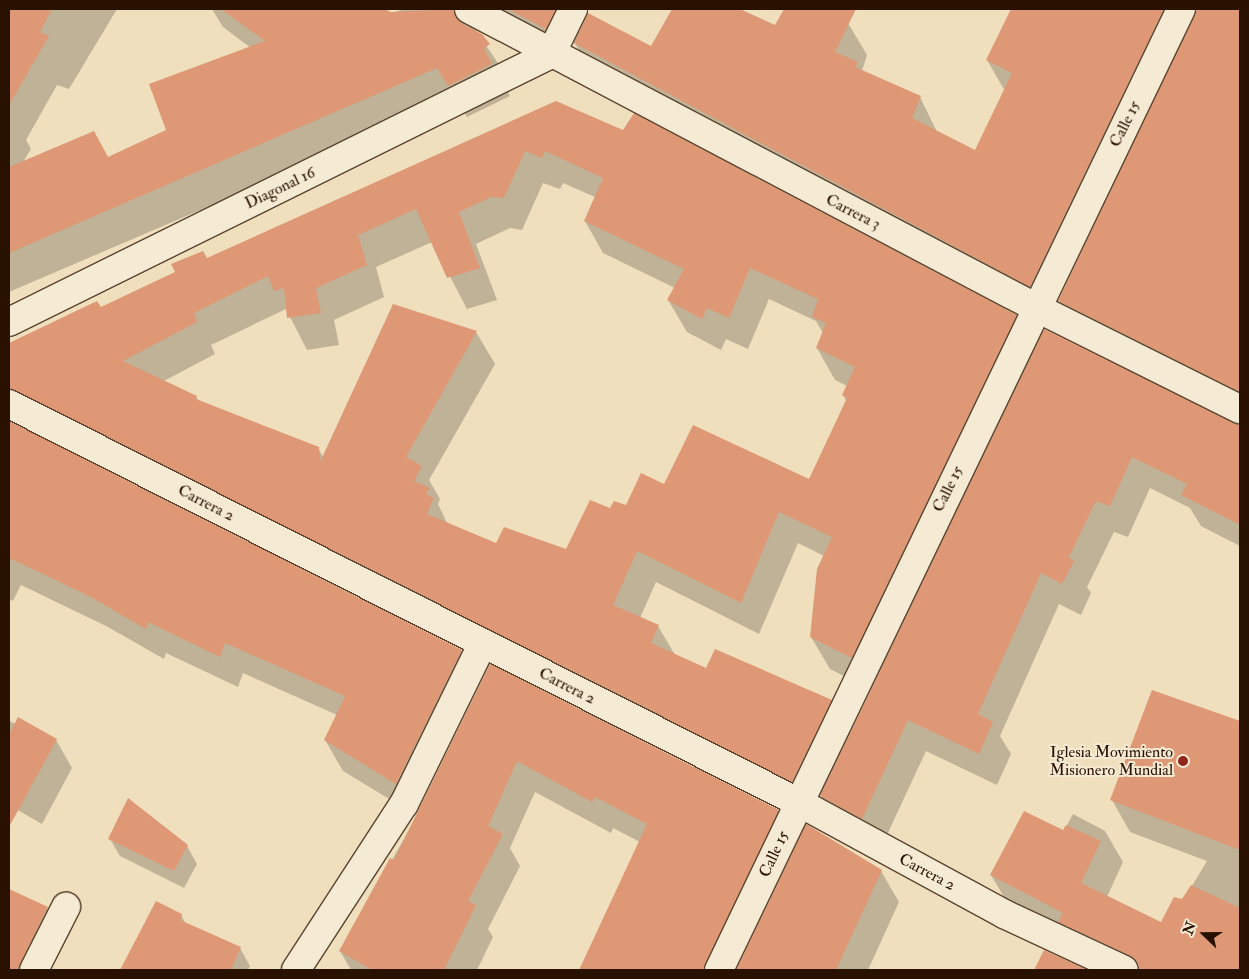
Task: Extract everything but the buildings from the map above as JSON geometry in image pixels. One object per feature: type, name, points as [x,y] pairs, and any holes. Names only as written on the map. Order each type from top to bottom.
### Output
[{"type":"street","name":"Carrera 3","points":[[469,9],[551,54],[1036,306],[1240,409]]},
{"type":"street","points":[[551,54],[573,9]]},
{"type":"street","name":"Calle 15","points":[[720,970],[798,802],[1181,9]]},
{"type":"street","name":"Diagonal 16","points":[[9,322],[551,54]]},
{"type":"street","name":"Carrera 2","points":[[9,404],[798,802],[1004,914],[1124,970]]},
{"type":"street","points":[[296,970],[404,804],[483,643]]},
{"type":"street","points":[[43,968],[66,907]]},
{"type":"place","name":"Iglesia Movimiento Misionero Mundial","points":[[1183,761]]}]
